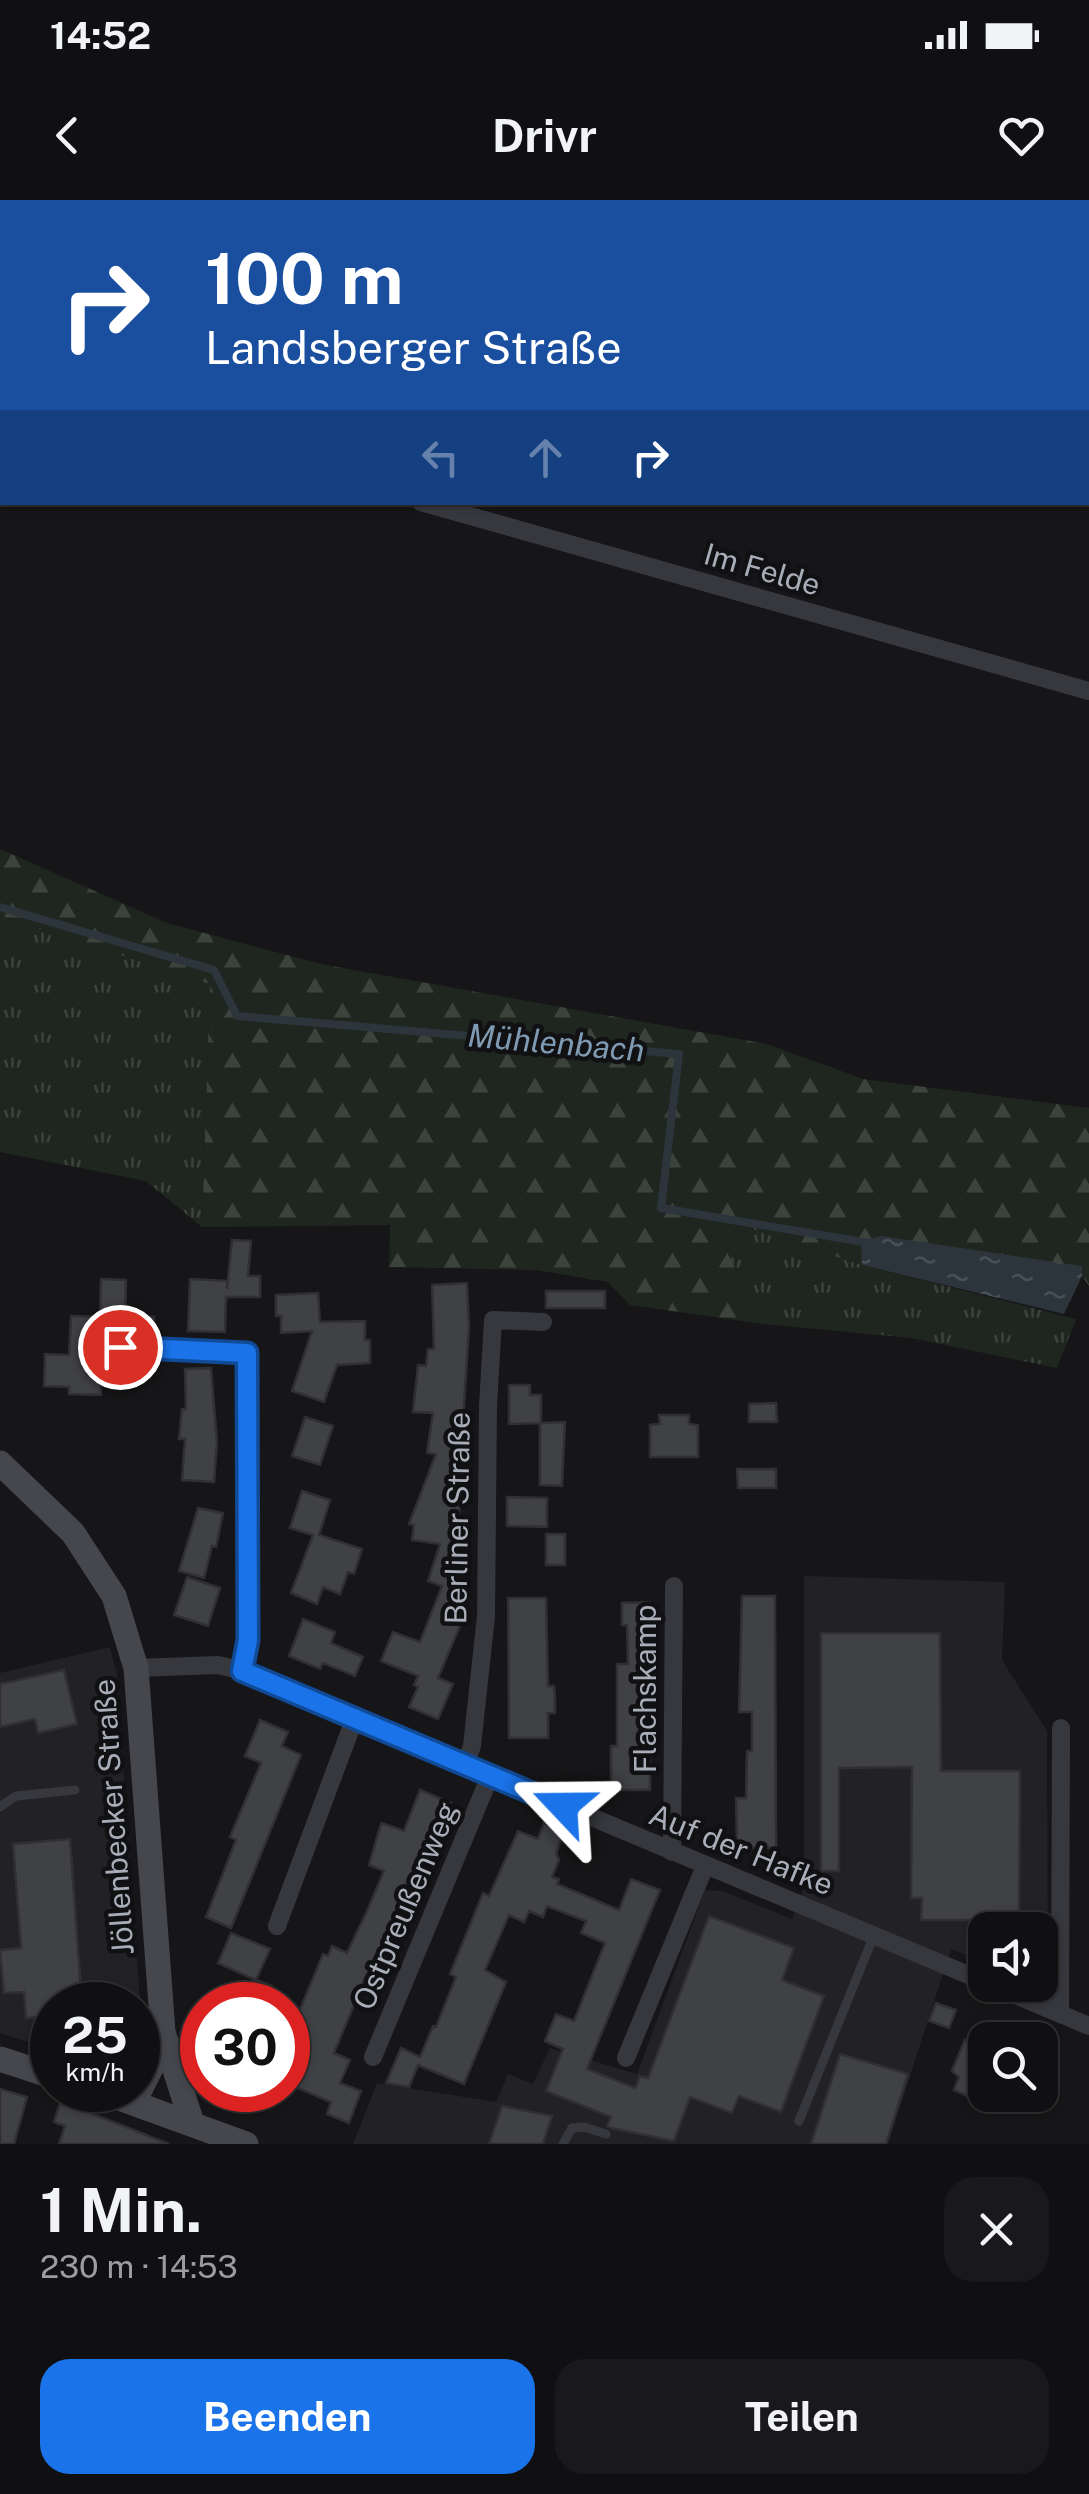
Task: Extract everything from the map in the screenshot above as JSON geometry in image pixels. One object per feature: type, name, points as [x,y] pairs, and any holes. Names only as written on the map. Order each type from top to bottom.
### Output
[{"type":"main road","name":"Jöllenbecker Straße","points":[[0,1463],[14,1472],[73,1533],[114,1596],[146,1667],[162,2032],[192,2124]]},
{"type":"main road","name":"Jöllenbecker Straße","points":[[160,2039],[162,2032]]},
{"type":"main road","points":[[0,2059],[30,2069]]},
{"type":"main road","points":[[160,2112],[246,2144]]},
{"type":"street","name":"Im Felde","points":[[432,505],[1089,691]]},
{"type":"street","name":"Berliner Straße","points":[[465,1765],[472,1746],[486,1616],[493,1320],[542,1322]]},
{"type":"street","points":[[120,1347],[247,1353],[248,1640],[242,1671]]},
{"type":"street","name":"Flachskamp","points":[[672,1852],[674,1586]]},
{"type":"street","name":"Auf der Hafke","points":[[146,1667],[218,1665],[242,1671],[968,1975]]},
{"type":"street","points":[[277,1926],[354,1720]]},
{"type":"street","points":[[1060,2014],[1061,1728]]},
{"type":"street","name":"Ostpreußenweg","points":[[372,2057],[490,1776]]},
{"type":"street","points":[[626,2058],[705,1866]]},
{"type":"street","points":[[1032,2002],[1089,2026]]},
{"type":"lane","points":[[0,1807],[16,1796],[75,1790]]},
{"type":"lane","points":[[799,2121],[874,1935]]},
{"type":"lane","points":[[563,2144],[572,2128],[584,2127],[606,2134]]},
{"type":"shaded area","points":[[804,1576],[1005,1582],[1002,1660],[1047,1731],[1048,1912],[968,1912],[968,1956],[951,1949],[888,2144],[353,2144],[377,2083],[496,2102],[508,2074],[533,2084],[550,2048],[637,2074],[705,1890],[723,1891],[792,1919],[804,1888]]},
{"type":"shaded area","points":[[110,1647],[117,1675],[139,1982],[30,1982],[30,2043],[0,2033],[0,1673]]},
{"type":"green space","points":[[0,849],[167,923],[321,964],[767,1044],[863,1079],[1089,1108],[1089,1286],[1081,1266],[862,1242],[862,1265],[730,1222],[721,1240],[763,1324],[630,1305],[608,1282],[536,1270],[389,1267],[390,1225],[202,1227],[210,984],[0,916]]},
{"type":"green space","points":[[0,916],[210,984],[202,1227],[146,1181],[0,1152]]},
{"type":"green space","points":[[730,1222],[862,1265],[1076,1319],[1057,1368],[911,1338],[763,1324],[721,1240]]},
{"type":"water","points":[[881,1236],[1082,1266],[1082,1276],[1064,1314],[862,1265],[861,1242]]},
{"type":"building","points":[[232,1240],[251,1241],[248,1276],[260,1276],[260,1297],[226,1297],[225,1332],[188,1331],[190,1279],[227,1281],[227,1289]]},
{"type":"building","points":[[101,1279],[126,1280],[125,1315],[154,1317],[153,1336],[102,1336],[101,1395],[69,1394],[69,1387],[44,1386],[45,1354],[69,1355],[71,1316],[100,1317]]},
{"type":"building","points":[[467,1283],[469,1327],[463,1421],[454,1478],[462,1479],[456,1550],[469,1554],[451,1610],[464,1616],[438,1678],[453,1684],[438,1719],[409,1707],[418,1687],[414,1685],[418,1676],[381,1661],[393,1632],[420,1642],[442,1586],[428,1581],[440,1544],[412,1540],[414,1525],[409,1524],[436,1454],[427,1453],[433,1413],[413,1412],[418,1365],[426,1366],[428,1349],[434,1349],[432,1285]]},
{"type":"building","points":[[546,1291],[605,1291],[605,1308],[546,1308]]},
{"type":"building","points":[[318,1293],[320,1322],[365,1321],[365,1340],[370,1340],[370,1363],[337,1365],[324,1402],[292,1391],[312,1331],[281,1333],[281,1316],[276,1316],[276,1295]]},
{"type":"building","points":[[211,1368],[217,1442],[214,1482],[182,1480],[185,1439],[179,1439],[182,1409],[186,1409],[185,1369]]},
{"type":"building","points":[[509,1385],[530,1385],[530,1395],[541,1395],[541,1423],[565,1422],[562,1486],[540,1485],[540,1423],[509,1424]]},
{"type":"building","points":[[776,1403],[777,1422],[749,1422],[749,1404]]},
{"type":"building","points":[[659,1415],[689,1415],[689,1424],[698,1425],[698,1457],[650,1457],[650,1425],[660,1424]]},
{"type":"building","points":[[305,1417],[333,1426],[320,1465],[292,1456]]},
{"type":"building","points":[[737,1469],[776,1469],[776,1488],[738,1488]]},
{"type":"building","points":[[302,1491],[330,1500],[319,1535],[362,1549],[354,1574],[348,1572],[340,1594],[323,1587],[317,1604],[291,1593],[313,1535],[290,1528]]},
{"type":"building","points":[[507,1497],[547,1498],[547,1527],[507,1526]]},
{"type":"building","points":[[198,1508],[223,1513],[204,1578],[179,1571]]},
{"type":"building","points":[[546,1534],[565,1534],[565,1565],[546,1565]]},
{"type":"building","points":[[187,1577],[220,1588],[208,1626],[174,1615]]},
{"type":"building","points":[[742,1596],[775,1596],[776,1848],[737,1848],[736,1798],[746,1798],[747,1751],[752,1751],[752,1712],[739,1712]]},
{"type":"building","points":[[508,1598],[546,1598],[548,1686],[554,1686],[555,1697],[555,1713],[548,1713],[548,1738],[509,1738]]},
{"type":"building","points":[[650,1602],[650,1790],[611,1790],[611,1746],[617,1746],[617,1664],[628,1664],[622,1603]]},
{"type":"building","points":[[303,1619],[335,1632],[331,1643],[363,1657],[355,1676],[323,1663],[320,1669],[289,1656]]},
{"type":"building","points":[[821,1633],[940,1633],[941,1771],[1020,1771],[1019,1912],[968,1912],[968,1920],[921,1920],[922,1898],[911,1898],[912,1767],[839,1768],[839,1871],[821,1871]]},
{"type":"building","points":[[64,1670],[77,1724],[38,1733],[35,1719],[0,1727],[0,1684]]},
{"type":"building","points":[[260,1720],[288,1732],[282,1746],[301,1755],[231,1928],[206,1917],[236,1840],[230,1837],[261,1763],[245,1756]]},
{"type":"building","points":[[420,1790],[451,1803],[435,1841],[430,1839],[377,1961],[373,1959],[334,2053],[350,2060],[340,2083],[361,2091],[349,2123],[327,2114],[331,2102],[310,2093],[310,1985],[323,1954],[328,1956],[332,1946],[347,1953],[367,1911],[384,1871],[369,1865],[382,1823],[404,1831]]},
{"type":"building","points":[[544,1823],[564,1831],[552,1877],[559,1879],[557,1884],[619,1910],[631,1879],[660,1890],[587,2069],[635,2088],[640,2076],[648,2078],[709,1916],[794,1948],[782,1980],[824,1996],[781,2112],[739,2096],[732,2113],[690,2097],[674,2141],[611,2128],[607,2126],[611,2117],[546,2091],[563,2049],[545,2041],[556,2014],[574,2021],[605,1943],[581,1933],[586,1921],[547,1906],[543,1917],[529,1911],[524,1922],[509,1915],[485,1970],[506,1982],[464,2084],[418,2065],[409,2087],[386,2083],[401,2048],[420,2057],[433,2026],[436,2027],[456,1977],[450,1974],[483,1893],[489,1896],[518,1831],[538,1839]]},
{"type":"building","points":[[70,1839],[80,1982],[30,1982],[30,2018],[26,2018],[24,1992],[4,1993],[0,1950],[21,1948],[13,1844]]},
{"type":"building","points":[[231,1933],[270,1949],[256,1980],[261,1982],[253,1982],[254,1979],[218,1963]]},
{"type":"building","points":[[936,2003],[956,2010],[949,2028],[929,2021]]},
{"type":"building","points":[[965,2040],[968,2041],[968,2096],[954,2090],[959,2077],[952,2071]]},
{"type":"building","points":[[840,2054],[908,2074],[886,2144],[811,2144]]},
{"type":"building","points":[[0,2089],[27,2097],[14,2144],[0,2144]]},
{"type":"building","points":[[502,2106],[552,2116],[543,2144],[489,2144]]},
{"type":"building","points":[[57,2112],[94,2112],[169,2144],[59,2144],[65,2126],[54,2122]]},
{"type":"waterway","name":"Mühlenbach","points":[[0,907],[214,970],[237,1016],[679,1054],[661,1208],[869,1243]]},
{"type":"route","points":[[120,1347],[247,1353],[248,1640],[242,1671],[563,1806]]}]
